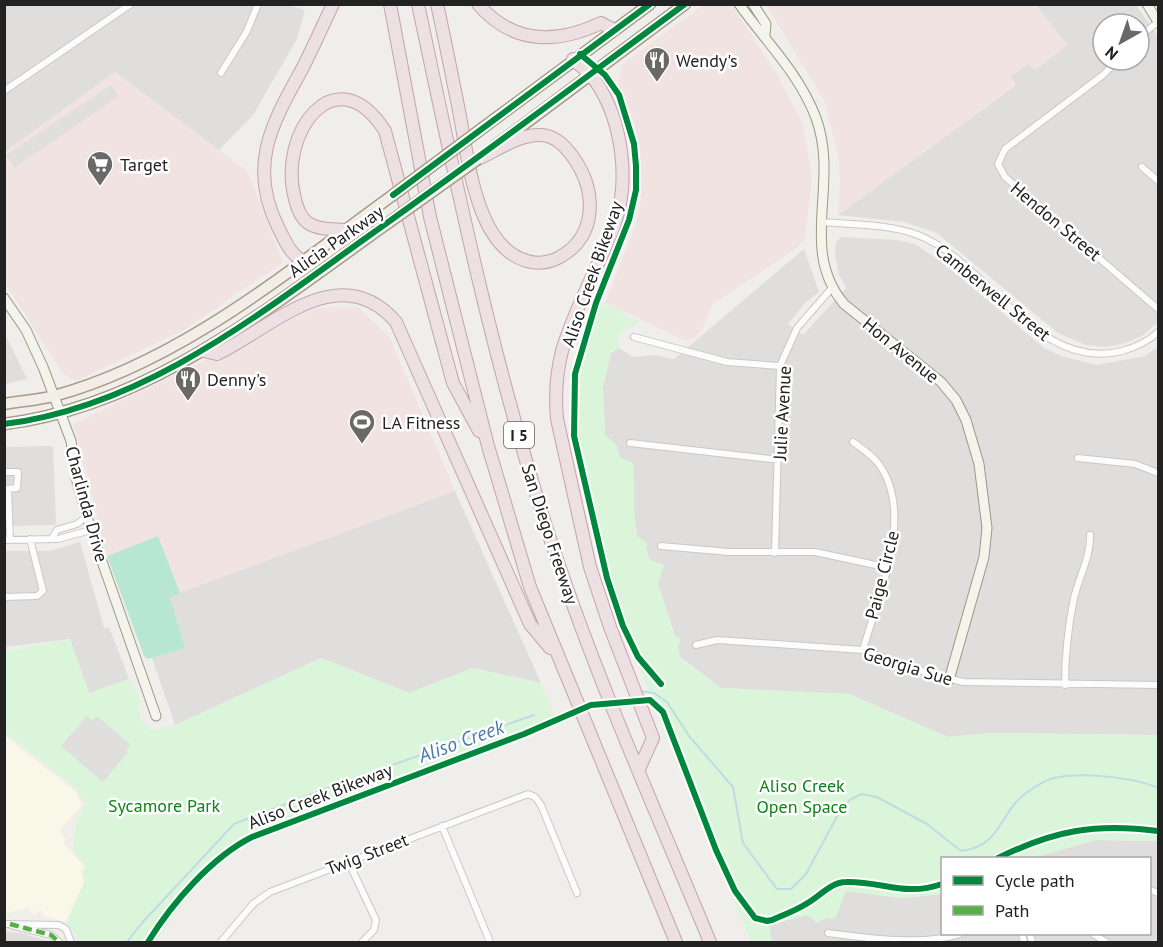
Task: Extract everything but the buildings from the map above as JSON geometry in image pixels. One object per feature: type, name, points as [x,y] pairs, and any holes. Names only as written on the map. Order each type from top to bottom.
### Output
[{"type":"highway","points":[[298,258],[271,213],[263,177],[266,142],[277,114],[333,4]]},
{"type":"highway","name":"San Diego Freeway","points":[[390,4],[430,217],[488,446],[530,587],[676,942]]},
{"type":"highway","name":"San Diego Freeway","points":[[418,4],[460,211],[494,349],[546,525],[595,664],[710,942]]},
{"type":"highway","points":[[436,4],[476,191],[494,236],[512,256],[534,263],[556,259],[580,240],[591,208],[589,186],[582,169],[561,142],[553,137],[533,135],[478,159]]},
{"type":"highway","points":[[478,4],[502,25],[518,33],[543,38],[572,36],[602,23],[614,30]]},
{"type":"highway","points":[[573,59],[596,82],[615,126],[622,157],[622,191],[614,225],[582,298],[558,368],[555,395],[557,419],[590,567],[610,627],[653,738],[639,769]]},
{"type":"highway","points":[[344,230],[321,229],[306,222],[298,210],[290,181],[292,154],[299,129],[311,112],[325,103],[345,100],[362,106],[375,117],[384,131],[453,383],[488,446]]},
{"type":"highway","points":[[201,352],[217,354],[276,320],[326,297],[340,294],[369,299],[384,309],[396,322],[530,624],[557,657]]},
{"type":"main road","name":"Alicia Parkway","points":[[4,404],[53,397],[111,376],[189,338],[222,318],[298,258],[344,230],[393,195],[650,4]]},
{"type":"main road","name":"Alicia Parkway","points":[[4,424],[60,414],[126,390],[201,352],[478,159],[588,74],[685,4]]},
{"type":"main road","points":[[298,258],[315,274]]},
{"type":"main road","points":[[189,338],[201,352]]},
{"type":"street","points":[[4,91],[131,4]]},
{"type":"street","points":[[221,73],[247,31],[258,4]]},
{"type":"street","name":"Hon Avenue","points":[[739,4],[794,73],[816,117],[825,168],[820,250],[824,271],[831,289],[843,304],[941,382],[956,400],[966,420],[979,464],[987,528],[984,557],[949,680]]},
{"type":"street","name":"Hon Avenue","points":[[753,4],[766,24],[765,35]]},
{"type":"street","points":[[1147,4],[1158,22]]},
{"type":"street","name":"Hendon Street","points":[[1106,72],[1005,149],[998,164],[1005,177],[1158,309]]},
{"type":"street","points":[[1142,167],[1158,181]]},
{"type":"street","name":"Camberwell Street","points":[[823,222],[892,229],[919,236],[941,248],[1042,333],[1064,348],[1098,354],[1115,352],[1137,347],[1158,332]]},
{"type":"street","name":"Julie Avenue","points":[[775,553],[780,366],[797,328],[831,289]]},
{"type":"street","name":"Charlinda Drive","points":[[4,298],[27,334],[43,367],[70,441],[76,478],[91,530],[156,716]]},
{"type":"street","points":[[634,338],[727,362],[780,366]]},
{"type":"street","name":"Paige Circle","points":[[853,442],[878,462],[892,492],[895,520],[863,650]]},
{"type":"street","points":[[630,443],[779,460]]},
{"type":"street","points":[[1078,458],[1135,464],[1158,473]]},
{"type":"street","points":[[4,472],[18,472],[17,488],[6,489],[7,540],[58,539],[91,530]]},
{"type":"street","points":[[52,538],[57,530],[77,524],[87,516]]},
{"type":"street","points":[[1065,685],[1066,639],[1075,595],[1090,544],[1090,535]]},
{"type":"street","points":[[4,597],[37,596],[43,591],[30,539]]},
{"type":"street","points":[[661,546],[729,552],[815,552],[885,567]]},
{"type":"street","name":"Georgia Sue","points":[[696,645],[717,640],[863,650],[949,680],[1158,686]]},
{"type":"street","name":"Twig Street","points":[[221,942],[260,898],[348,861],[531,795],[541,805],[577,893]]},
{"type":"street","points":[[442,826],[490,942]]},
{"type":"street","points":[[348,861],[376,920],[374,930],[362,942]]},
{"type":"street","points":[[8,924],[59,925],[66,929],[71,939]]},
{"type":"street","points":[[8,924],[51,935],[58,942]]},
{"type":"street","points":[[828,933],[923,939],[948,938],[955,935]]},
{"type":"shaded area","points":[[284,4],[305,10],[297,39],[253,115],[219,150],[115,72],[5,152],[5,5]]},
{"type":"shaded area","points":[[703,5],[732,5],[777,74],[803,125],[812,178],[805,239],[798,247],[712,305],[703,328],[696,337],[686,341],[605,303],[633,232],[640,207],[642,179],[636,131],[629,108],[617,86],[623,64]]},
{"type":"shaded area","points":[[766,5],[1036,5],[1067,45],[1034,70],[1028,63],[1010,77],[1016,84],[838,215],[840,181],[838,153],[824,100]]},
{"type":"shaded area","points":[[1036,5],[1136,5],[1141,12],[1091,12],[1091,72],[1151,72],[1151,26],[1158,36],[1158,322],[1142,336],[1126,343],[1106,347],[1086,345],[1058,333],[937,233],[904,222],[838,215],[1016,85],[1010,77],[1029,63],[1035,70],[1067,45]]},
{"type":"shaded area","points":[[115,72],[248,172],[283,262],[184,330],[76,381],[63,374],[5,283],[4,152]]},
{"type":"shaded area","points":[[111,85],[119,96],[14,168],[6,155]]},
{"type":"shaded area","points":[[841,237],[897,240],[915,244],[943,263],[1044,348],[1061,356],[1097,365],[1145,356],[1158,347],[1158,735],[991,733],[948,737],[849,694],[721,688],[679,656],[678,645],[658,584],[663,565],[650,561],[646,548],[637,536],[628,462],[621,458],[605,436],[603,387],[611,353],[619,348],[633,357],[654,355],[674,359],[804,249],[819,292],[805,303],[788,324],[803,335],[846,288],[839,275],[835,255],[836,242]]},
{"type":"shaded area","points":[[358,307],[390,338],[455,491],[180,593],[158,536],[107,556],[73,424],[315,308]]},
{"type":"shaded area","points":[[4,332],[27,379],[4,384]]},
{"type":"shaded area","points":[[53,446],[56,525],[5,526],[4,447]]},
{"type":"shaded area","points":[[455,491],[541,683],[473,668],[409,693],[321,658],[175,725],[152,658],[185,648],[170,596]]},
{"type":"shaded area","points":[[80,542],[104,628],[109,627],[129,679],[89,693],[70,639],[5,647],[4,551],[50,551]]},
{"type":"shaded area","points":[[87,716],[93,721],[97,716],[131,745],[126,750],[128,752],[103,782],[61,746]]},
{"type":"shaded area","points":[[4,735],[76,792],[82,805],[59,831],[66,839],[63,843],[85,867],[81,871],[84,883],[66,922],[45,917],[41,910],[34,915],[27,908],[5,914]]},
{"type":"shaded area","points":[[1095,840],[1158,841],[1158,942],[772,942],[768,925],[807,915],[821,920],[829,917],[846,891],[902,898],[941,894],[941,935],[1151,935],[1151,857],[1036,857]]},
{"type":"shaded area","points":[[5,932],[21,933],[52,942],[5,942]]},
{"type":"green space","name":"Aliso Creek Open Space","points":[[595,299],[638,321],[637,325],[621,332],[618,339],[619,348],[611,353],[603,387],[605,435],[616,444],[621,458],[633,463],[637,536],[647,543],[646,552],[650,560],[664,565],[658,584],[673,634],[681,639],[677,649],[683,661],[721,688],[849,694],[948,737],[991,733],[1158,735],[1158,841],[1095,840],[1036,857],[941,857],[941,894],[902,898],[846,891],[835,919],[824,918],[817,923],[807,915],[769,925],[772,942],[751,942],[602,576],[573,452],[570,419],[573,373]]},
{"type":"green space","points":[[158,536],[180,593],[170,597],[185,648],[148,659],[144,656],[107,556]]},
{"type":"green space","name":"Sycamore Park","points":[[70,639],[89,693],[129,679],[139,698],[140,720],[151,730],[175,725],[321,658],[409,693],[473,668],[541,683],[556,721],[292,821],[215,862],[155,942],[76,942],[77,938],[67,922],[85,880],[82,871],[86,867],[73,851],[77,818],[87,804],[71,784],[5,732],[4,652]]},
{"type":"waterway","name":"Aliso Creek","points":[[640,691],[654,693],[667,702],[689,736],[733,787],[743,843],[777,889],[791,889],[806,874],[840,811],[850,800],[861,794],[877,797],[927,824],[961,851],[973,848],[989,839],[1019,799],[1050,779],[1078,775],[1107,777],[1135,781],[1158,788]]},
{"type":"waterway","name":"Aliso Creek","points":[[127,942],[234,824],[338,784],[534,715]]},
{"type":"marked path","points":[[10,924],[51,935],[59,942]]},
{"type":"cycle path","points":[[393,195],[650,4]]},
{"type":"cycle path","points":[[4,424],[55,414],[103,399],[149,379],[238,328],[485,152],[685,4]]},
{"type":"cycle path","name":"Aliso Creek Bikeway","points":[[580,54],[605,75],[619,95],[634,144],[636,190],[629,220],[596,303],[575,374],[574,436],[607,578],[623,626],[638,657],[661,684]]},
{"type":"cycle path","name":"Aliso Creek Bikeway","points":[[148,942],[194,882],[222,856],[252,837],[524,734],[591,705],[650,700],[663,712],[716,850],[735,891],[755,918],[772,920],[811,901],[830,887],[846,882],[905,889],[929,888],[941,884]]},
{"type":"cycle path","points":[[1000,857],[1038,841],[1076,831],[1115,828],[1158,831]]},
{"type":"place","name":"Wendy's","points":[[657,83]]},
{"type":"place","name":"Target","points":[[100,187]]},
{"type":"place","name":"Denny's","points":[[188,402]]},
{"type":"place","name":"LA Fitness","points":[[362,445]]}]
